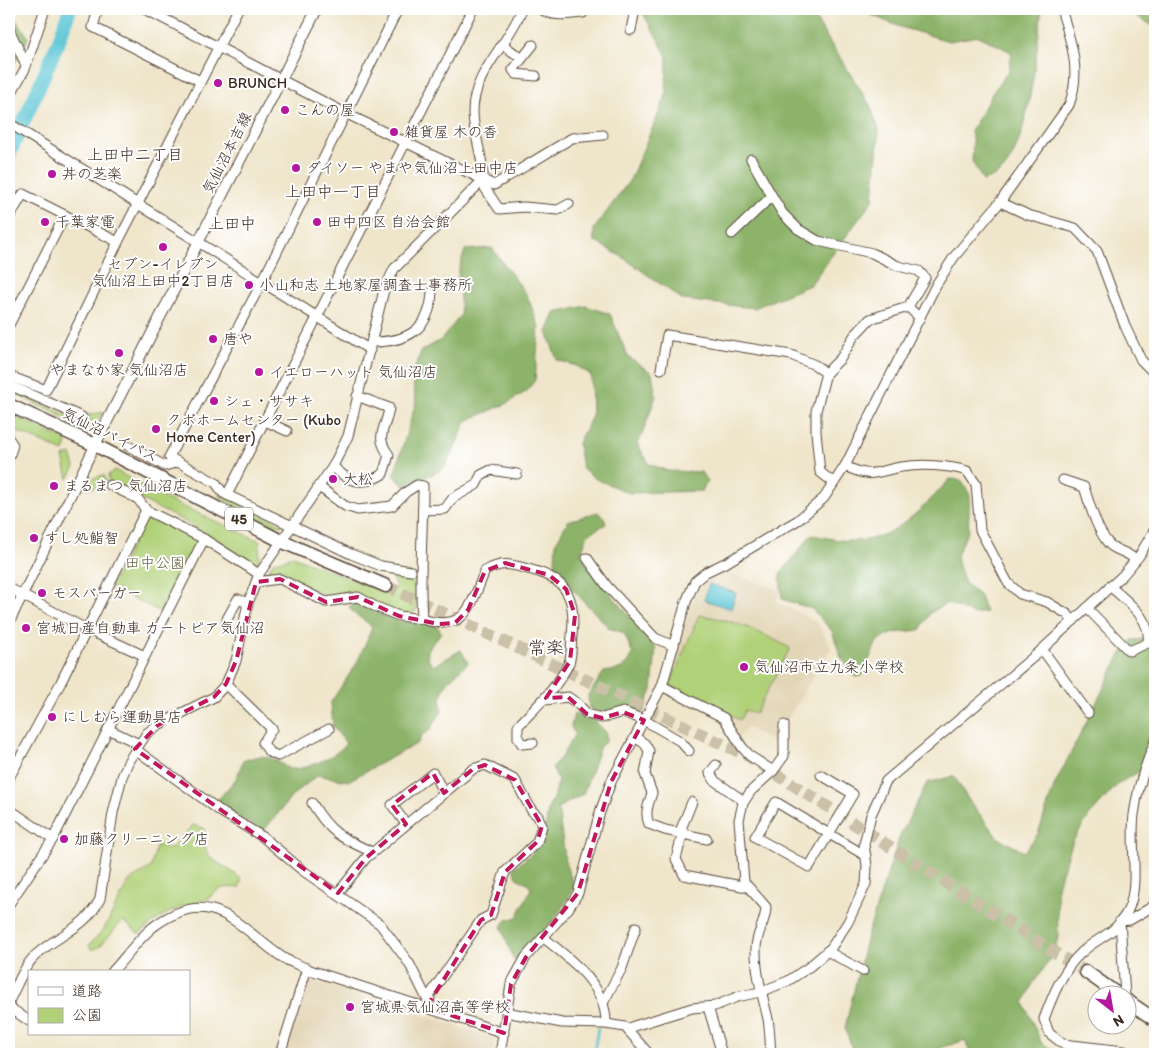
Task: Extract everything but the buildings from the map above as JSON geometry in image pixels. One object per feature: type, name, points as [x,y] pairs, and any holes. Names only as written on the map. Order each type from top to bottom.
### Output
[{"type":"highway","name":"気仙沼バイパス","points":[[9,404],[95,445],[282,542],[386,586]]},
{"type":"highway","points":[[1086,972],[1106,986]]},
{"type":"highway","points":[[1136,1007],[1155,1020]]},
{"type":"main road","name":"気仙沼本吉線","points":[[95,445],[317,9]]},
{"type":"street","points":[[9,97],[26,66],[45,9]]},
{"type":"street","points":[[98,9],[93,28],[200,81]]},
{"type":"street","points":[[145,9],[161,12],[281,80],[482,181],[494,185],[572,138],[603,135]]},
{"type":"street","points":[[9,376],[46,390],[118,242],[238,9]]},
{"type":"street","points":[[398,9],[262,282],[169,457],[216,483],[228,495],[293,525],[326,543],[381,566],[411,571]]},
{"type":"street","points":[[228,495],[407,142],[472,9]]},
{"type":"street","points":[[9,1001],[35,955],[83,923],[95,910],[100,899],[113,813],[122,777],[137,747],[158,724],[214,697],[226,684],[236,661],[248,603],[257,578],[333,466],[348,436],[384,290],[394,269],[482,181],[484,165],[473,111],[476,91],[485,70],[522,9]]},
{"type":"street","points":[[541,9],[547,13],[561,14],[582,13],[586,9]]},
{"type":"street","points":[[630,30],[635,9]]},
{"type":"street","points":[[500,1054],[511,984],[526,957],[568,909],[578,893],[600,812],[611,782],[662,686],[686,602],[695,581],[706,572],[798,520],[824,498],[845,466],[936,285],[954,257],[1000,202],[1069,105],[1074,92],[1075,60],[1061,9]]},
{"type":"street","points":[[9,28],[26,66]]},
{"type":"street","points":[[502,44],[521,58]]},
{"type":"street","points":[[533,45],[513,70],[516,74],[536,76]]},
{"type":"street","points":[[9,123],[318,317],[371,346],[390,342],[415,332],[426,318],[432,302],[432,292]]},
{"type":"street","points":[[751,160],[783,214],[798,229],[818,241],[872,252],[898,266],[919,271],[926,278],[908,307],[870,319],[854,336],[841,358],[826,374],[816,411],[816,432],[820,472],[834,484]]},
{"type":"street","points":[[482,181],[499,209],[524,207],[558,210],[569,204]]},
{"type":"street","points":[[9,218],[23,194],[118,242]]},
{"type":"street","points":[[732,234],[772,196]]},
{"type":"street","points":[[1000,202],[1028,215],[1075,228],[1097,251],[1125,326],[1141,360],[1155,374]]},
{"type":"street","points":[[9,325],[65,215]]},
{"type":"street","points":[[908,307],[920,318]]},
{"type":"street","points":[[661,369],[667,336],[791,355],[815,365],[826,374]]},
{"type":"street","points":[[9,385],[82,417]]},
{"type":"street","points":[[333,466],[342,476],[352,482],[372,481],[383,474],[389,455],[380,444],[380,435],[387,423],[389,408],[357,396]]},
{"type":"street","points":[[265,421],[287,431]]},
{"type":"street","points":[[9,439],[13,445],[9,458]]},
{"type":"street","points":[[9,623],[95,445]]},
{"type":"street","points":[[128,446],[165,466],[178,462]]},
{"type":"street","points":[[845,466],[862,474],[882,473],[901,467],[956,468],[968,471],[976,484],[980,530],[1008,583],[1020,594],[1047,602],[1067,614],[1073,621]]},
{"type":"street","points":[[423,510],[445,509],[453,498],[465,493],[476,485],[482,475],[492,470],[517,474]]},
{"type":"street","points":[[1063,480],[1084,487],[1101,531],[1109,544],[1130,554],[1135,560]]},
{"type":"street","points":[[110,485],[138,499],[146,510],[204,538],[257,578],[280,579],[326,602],[358,597],[399,616],[422,619],[439,624],[454,623],[468,610],[485,571],[493,566],[505,563],[549,575],[566,589],[572,601],[574,615],[570,661],[545,700],[518,726],[518,738],[522,744],[533,743]]},
{"type":"street","points":[[318,486],[346,506],[358,510],[392,506],[406,492],[417,486],[423,486],[419,578],[422,619]]},
{"type":"street","points":[[9,778],[60,684],[146,510]]},
{"type":"street","points":[[629,1030],[634,1026],[692,1008],[708,1006],[760,992],[788,981],[809,967],[827,951],[848,922],[866,884],[864,844],[870,815],[886,781],[1042,649],[1087,608],[1135,560],[1155,529]]},
{"type":"street","points":[[9,904],[53,839],[204,538]]},
{"type":"street","points":[[587,558],[607,586],[656,638],[674,646]]},
{"type":"street","points":[[1087,608],[1129,651],[1148,643],[1150,632],[1144,619],[1110,586]]},
{"type":"street","points":[[9,588],[86,629],[145,656]]},
{"type":"street","points":[[227,619],[238,599],[248,603]]},
{"type":"street","points":[[1042,649],[1088,713]]},
{"type":"street","points":[[226,684],[272,729],[263,743],[269,752],[278,756],[329,729]]},
{"type":"street","points":[[662,686],[724,718],[742,747],[750,756],[773,771]]},
{"type":"street","points":[[545,700],[568,697],[587,714],[602,718],[623,712],[644,720],[680,741],[689,751]]},
{"type":"street","points":[[771,1054],[768,1021],[760,992],[756,951],[757,934],[766,918],[766,907],[744,882],[739,839],[739,820],[743,803],[751,791],[773,771],[784,756],[784,726]]},
{"type":"street","points":[[108,729],[137,747],[223,813],[263,837],[302,870],[338,893],[380,924],[390,935],[408,963],[430,1006]]},
{"type":"street","points":[[635,737],[645,744],[649,751],[645,774],[652,793],[646,818],[649,824],[665,830],[683,832],[707,839]]},
{"type":"street","points":[[1129,1054],[1124,1051],[1063,1044],[1049,1034],[1044,1019],[1066,972],[1081,952],[1104,938],[1128,909],[1132,896],[1135,808],[1145,767],[1155,742]]},
{"type":"street","points":[[338,893],[372,852],[473,769],[485,765],[515,780],[532,810],[538,816],[542,826],[537,842],[505,872],[491,915],[481,920],[430,995],[430,1006]]},
{"type":"street","points":[[716,765],[710,773],[715,781],[743,803]]},
{"type":"street","points":[[406,824],[392,806],[433,773],[444,793]]},
{"type":"street","points":[[822,775],[853,794],[830,834],[809,867],[755,837],[776,802],[830,834],[866,856]]},
{"type":"street","points":[[692,802],[681,829],[683,832],[676,859],[684,875],[747,887]]},
{"type":"street","points":[[312,803],[326,825],[345,840],[372,852]]},
{"type":"street","points":[[9,809],[53,839]]},
{"type":"street","points":[[1120,921],[1130,920],[1155,905]]},
{"type":"street","points":[[114,970],[154,926],[192,908],[212,908],[232,918],[286,960],[430,1006],[504,1033]]},
{"type":"street","points":[[1120,921],[1124,986]]},
{"type":"street","points":[[603,1003],[622,968],[636,927]]},
{"type":"street","points":[[544,938],[576,964],[607,1010],[606,1024]]},
{"type":"street","points":[[827,951],[863,972]]},
{"type":"street","points":[[280,1054],[307,968]]},
{"type":"street","points":[[708,1006],[722,1054]]},
{"type":"street","points":[[9,1007],[28,1020]]},
{"type":"street","points":[[506,1012],[562,1023],[606,1024],[626,1027],[649,1054]]},
{"type":"highlighted area","points":[[505,563],[549,575],[566,589],[575,615],[570,661],[546,698],[568,697],[587,714],[602,718],[623,712],[644,720],[611,782],[578,893],[526,957],[511,984],[504,1033],[432,1009],[429,1003],[481,920],[491,915],[505,872],[537,842],[542,826],[515,780],[485,765],[473,769],[444,793],[433,773],[392,805],[406,824],[366,858],[338,893],[135,749],[158,725],[214,697],[226,684],[236,661],[256,582],[280,579],[326,602],[358,597],[399,616],[439,624],[455,623],[468,610],[485,571],[493,566]]},
{"type":"shaded area","name":"気仙沼市立九条小学校","points":[[723,571],[780,590],[777,602],[818,623],[831,648],[784,725],[784,747],[746,727],[737,740],[723,717],[662,686],[694,597],[707,577]]},
{"type":"shaded area","name":"宮城県気仙沼高等学校","points":[[307,979],[489,1036],[495,1040],[491,1054],[285,1054]]},
{"type":"green space","points":[[9,9],[11,9],[14,17],[28,37],[21,56],[9,66]]},
{"type":"green space","points":[[643,9],[812,9],[819,25],[870,105],[879,130],[873,200],[810,285],[754,308],[683,300],[624,258],[594,241],[594,229],[630,180],[666,96],[667,56],[643,13]]},
{"type":"green space","points":[[857,9],[1042,9],[1034,71],[1025,119],[1019,141],[1011,159],[1001,172],[983,181],[972,161],[973,144],[971,131],[993,92],[1009,70],[1011,52],[979,36],[949,41],[900,27]]},
{"type":"green space","points":[[1129,9],[1155,9],[1155,27],[1133,14]]},
{"type":"green space","points":[[492,248],[527,295],[539,327],[535,380],[527,391],[506,404],[466,421],[453,453],[442,470],[404,486],[394,475],[416,402],[412,377],[421,351],[441,340],[461,315],[458,272],[465,250]]},
{"type":"green space","points":[[586,306],[610,314],[628,357],[652,373],[656,396],[638,445],[649,464],[668,471],[701,472],[707,482],[702,491],[629,493],[596,479],[582,468],[578,443],[592,416],[591,375],[577,366],[557,360],[547,332],[555,313]]},
{"type":"green space","points":[[9,389],[83,422],[77,424],[9,391]]},
{"type":"green space","points":[[103,412],[99,419],[87,423],[85,416]]},
{"type":"green space","points":[[9,413],[65,440],[67,443],[64,452],[9,428]]},
{"type":"green space","points":[[71,454],[75,467],[68,479],[63,457]]},
{"type":"green space","points":[[115,470],[164,498],[260,541],[259,560],[256,566],[193,526],[109,483],[108,475]]},
{"type":"green space","points":[[104,475],[107,485],[87,489],[90,479]]},
{"type":"green space","points":[[950,479],[961,480],[970,495],[968,531],[956,557],[965,583],[979,595],[986,612],[973,614],[947,603],[930,613],[920,630],[893,633],[877,641],[862,676],[855,677],[841,657],[832,631],[812,609],[782,599],[780,575],[811,535],[854,541],[882,535],[908,520]]},
{"type":"green space","points":[[218,494],[283,525],[277,526],[260,520],[240,510]]},
{"type":"green space","points":[[598,512],[604,518],[606,524],[588,534],[581,553],[587,565],[656,648],[652,690],[643,712],[619,709],[605,714],[589,708],[588,695],[604,672],[622,668],[633,654],[624,633],[609,628],[562,578],[555,565],[556,542],[568,521]]},
{"type":"green space","name":"田中公園","points":[[147,514],[199,540],[161,612],[110,587]]},
{"type":"green space","points":[[290,555],[380,591],[391,592],[396,587],[391,575],[409,572],[416,589],[416,611],[406,617],[351,591],[329,597],[294,579],[267,574],[273,562],[287,559]]},
{"type":"green space","points":[[353,603],[360,603],[376,613],[401,622],[419,621],[438,627],[441,632],[428,651],[429,661],[433,666],[461,650],[468,663],[447,684],[442,695],[442,711],[429,731],[422,735],[418,743],[348,781],[318,775],[294,794],[265,829],[258,828],[215,803],[236,779],[243,761],[266,757],[275,760],[289,769],[296,769],[312,765],[329,757],[346,743],[333,727],[331,702],[357,663],[372,628],[367,622],[351,611],[349,607]]},
{"type":"green space","points":[[699,615],[746,627],[790,648],[755,714],[745,710],[740,720],[670,685]]},
{"type":"green space","points":[[1155,638],[1155,755],[1149,766],[1119,783],[1089,816],[1073,841],[1057,887],[1058,936],[1054,954],[1032,985],[1024,1003],[1042,1044],[1064,1054],[970,1054],[965,1040],[923,1054],[857,1054],[853,1052],[845,1028],[867,936],[900,836],[927,783],[954,776],[968,799],[997,837],[1024,852],[1038,834],[1055,784],[1120,656],[1132,640]]},
{"type":"green space","points":[[574,714],[595,721],[606,732],[606,742],[600,746],[583,794],[558,808],[566,865],[574,886],[555,917],[514,961],[501,926],[507,920],[517,917],[531,889],[528,883],[518,879],[513,869],[534,852],[546,825],[548,809],[556,791],[558,779],[552,768],[562,756],[575,734],[571,727]]},
{"type":"green space","points":[[193,825],[204,828],[204,841],[209,856],[242,880],[239,888],[221,889],[201,902],[176,909],[139,934],[123,921],[99,947],[92,950],[89,945],[104,929],[129,881],[151,867],[157,844],[171,849]]},
{"type":"water","points":[[709,584],[736,593],[731,609],[704,600]]},
{"type":"waterway","points":[[9,155],[58,43],[70,9]]},
{"type":"waterway","points":[[590,1054],[594,1051],[598,1028]]},
{"type":"tunnel","points":[[386,586],[748,756],[1086,972]]},
{"type":"place","name":"BRUNCH","points":[[218,83]]},
{"type":"place","name":"こんの屋","points":[[285,110]]},
{"type":"place","name":"雑貨屋 木の香","points":[[394,132]]},
{"type":"place","name":"ダイソー やまや気仙沼上田中店","points":[[296,168]]},
{"type":"place","name":"丼の芝楽","points":[[52,174]]},
{"type":"place","name":"千葉家電","points":[[45,222]]},
{"type":"place","name":"田中四区 自治会館","points":[[317,222]]},
{"type":"place","name":"セブン-イレブン 気仙沼上田中2丁目店","points":[[163,247]]},
{"type":"place","name":"小山和志 土地家屋調査士事務所","points":[[249,285]]},
{"type":"place","name":"唐や","points":[[213,339]]},
{"type":"place","name":"やまなか家 気仙沼店","points":[[119,353]]},
{"type":"place","name":"イエローハット 気仙沼店","points":[[259,372]]},
{"type":"place","name":"シェ・ササキ","points":[[214,401]]},
{"type":"place","name":"クボホームセンター (Kubo Home Center)","points":[[156,429]]},
{"type":"place","name":"大松","points":[[333,479]]},
{"type":"place","name":"まるまつ 気仙沼店","points":[[54,486]]},
{"type":"place","name":"すし処鮨智","points":[[34,538]]},
{"type":"place","name":"モスバーガー","points":[[42,593]]},
{"type":"place","name":"宮城日産自動車 カートピア気仙沼","points":[[26,628]]},
{"type":"place","name":"気仙沼市立九条小学校","points":[[744,667]]},
{"type":"place","name":"にしむら運動具店","points":[[52,717]]},
{"type":"place","name":"加藤クリーニング店","points":[[64,839]]},
{"type":"place","name":"宮城県気仙沼高等学校","points":[[350,1007]]},
{"type":"district","name":"上田中二丁目","points":[[135,154]]},
{"type":"district","name":"上田中一丁目","points":[[333,191]]},
{"type":"district","name":"上田中","points":[[232,223]]},
{"type":"district","name":"常楽","points":[[546,648]]}]
